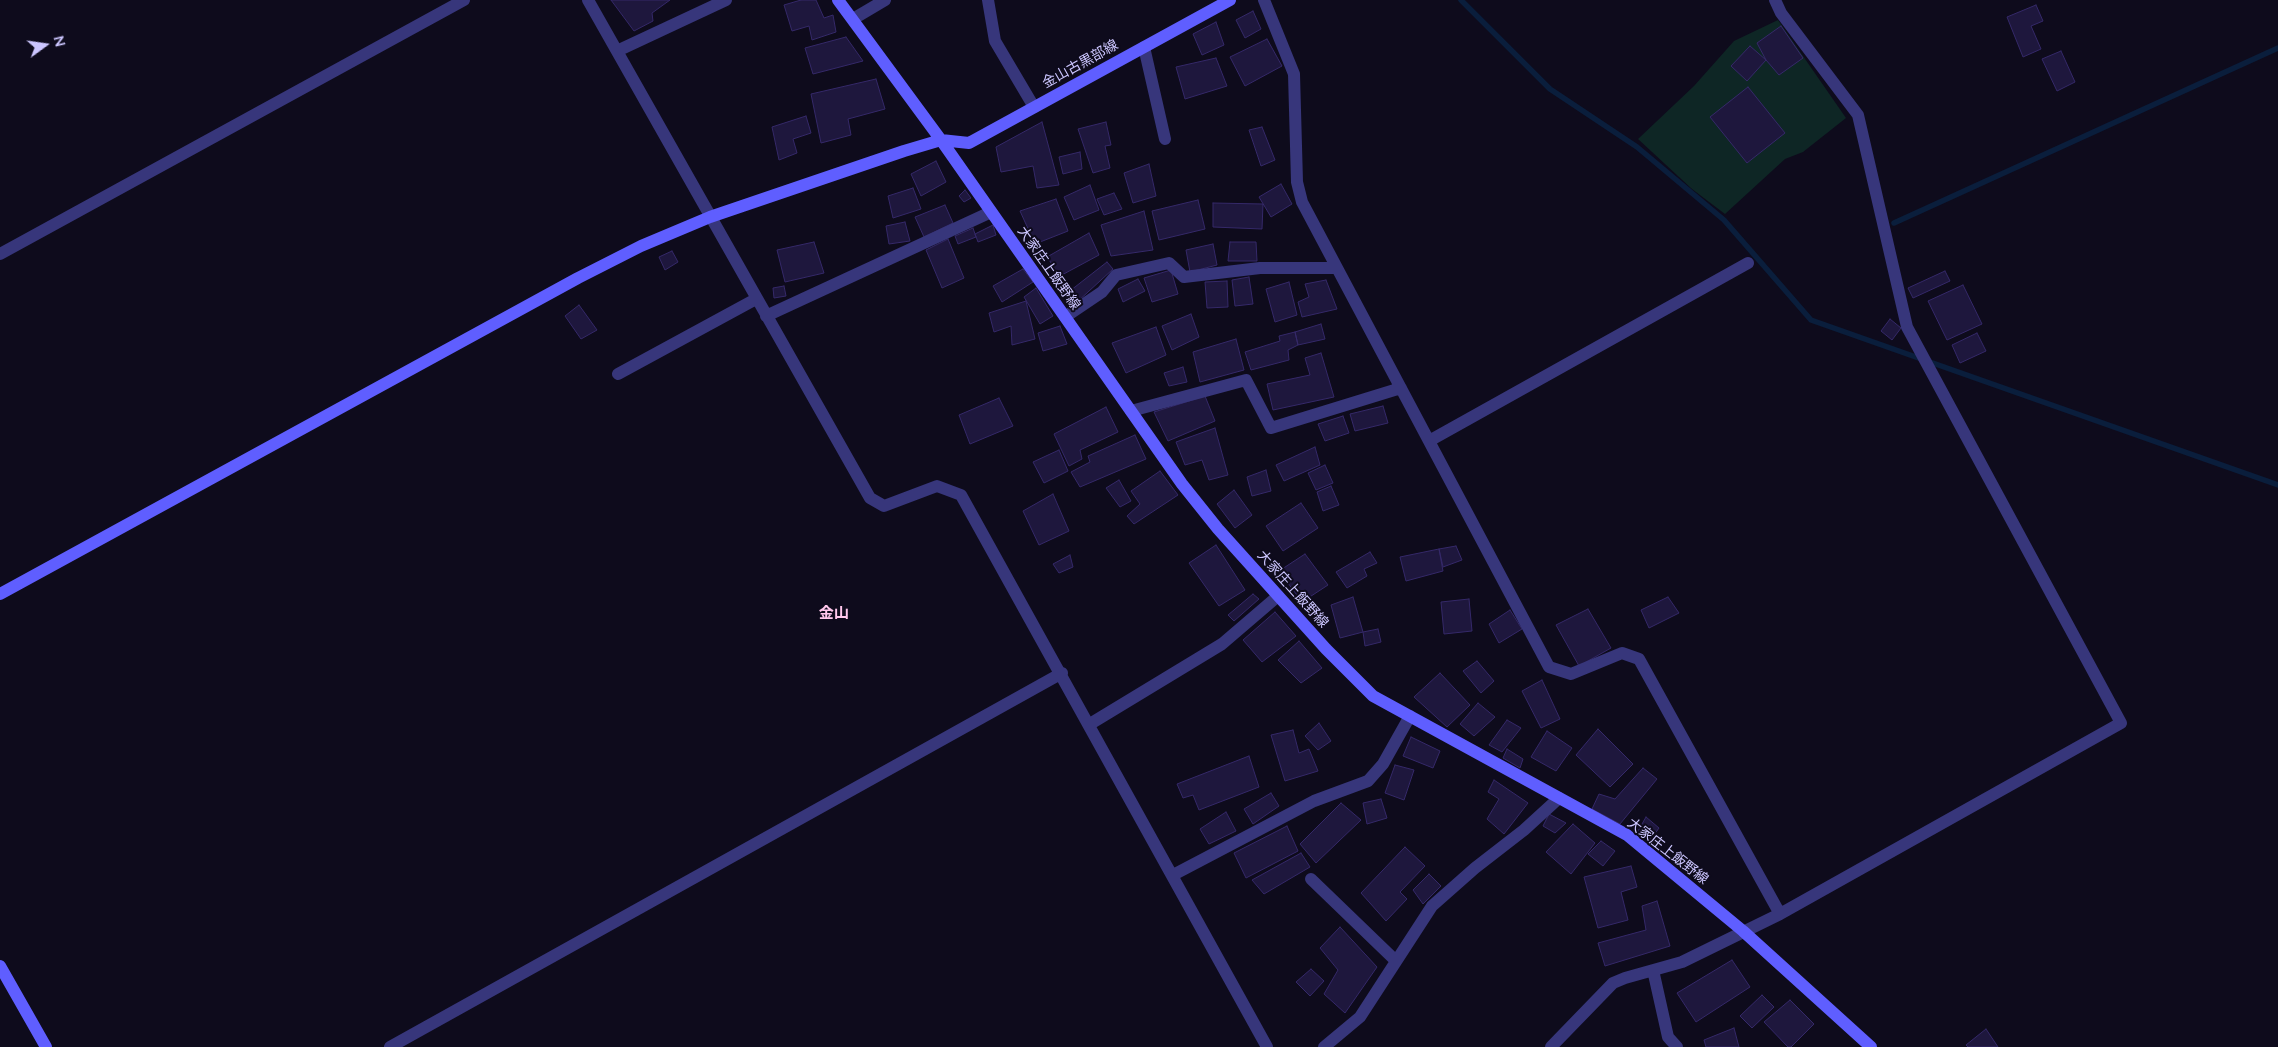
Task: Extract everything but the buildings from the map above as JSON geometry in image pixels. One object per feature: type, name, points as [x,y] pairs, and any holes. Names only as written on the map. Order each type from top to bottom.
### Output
[{"type":"main road","name":"大家庄上飯野線","points":[[838,0],[941,140],[1182,484],[1218,529],[1278,596],[1374,696],[1627,835],[1743,931],[1871,1047]]},
{"type":"main road","name":"金山古黒部線","points":[[941,140],[969,143],[1230,0]]},
{"type":"main road","points":[[0,594],[578,278],[641,246],[710,217],[941,140]]},
{"type":"main road","points":[[0,966],[46,1047]]},
{"type":"street","points":[[0,254],[464,0]]},
{"type":"street","points":[[588,0],[870,498],[884,506],[937,486],[961,495],[1062,673],[1267,1047]]},
{"type":"street","points":[[617,51],[726,0]]},
{"type":"street","points":[[853,19],[885,0]]},
{"type":"street","points":[[988,0],[995,41],[1034,106]]},
{"type":"street","points":[[1264,0],[1294,74],[1297,182],[1302,202],[1549,667],[1571,674],[1622,653],[1639,659],[1780,914]]},
{"type":"street","points":[[1551,1047],[1614,983],[1682,962],[1780,914],[2121,723],[1907,327],[1858,115],[1781,13],[1775,0]]},
{"type":"street","points":[[1144,46],[1165,138]]},
{"type":"street","points":[[766,316],[851,279],[991,212]]},
{"type":"street","points":[[1429,441],[1748,262]]},
{"type":"street","points":[[1065,317],[1102,292],[1116,275],[1169,263],[1184,277],[1260,268],[1337,268]]},
{"type":"street","points":[[618,374],[756,299]]},
{"type":"street","points":[[1131,411],[1246,380],[1271,428],[1401,388]]},
{"type":"street","points":[[1090,724],[1222,644],[1278,596]]},
{"type":"street","points":[[390,1047],[1062,673]]},
{"type":"street","points":[[1173,875],[1314,801],[1368,781],[1383,764],[1410,716]]},
{"type":"street","points":[[1324,1047],[1360,1016],[1432,906],[1475,868],[1524,830],[1559,798]]},
{"type":"street","points":[[1311,879],[1396,961]]},
{"type":"street","points":[[1653,970],[1668,1037],[1677,1047]]},
{"type":"green space","points":[[1778,20],[1846,118],[1803,152],[1785,159],[1725,214],[1692,189],[1638,139],[1694,86],[1734,41]]},
{"type":"waterway","points":[[1461,0],[1550,89],[1637,147],[1724,220],[1811,320],[2278,485]]},
{"type":"waterway","points":[[1894,223],[2278,48]]},
{"type":"district","name":"金山","points":[[834,613]]}]
